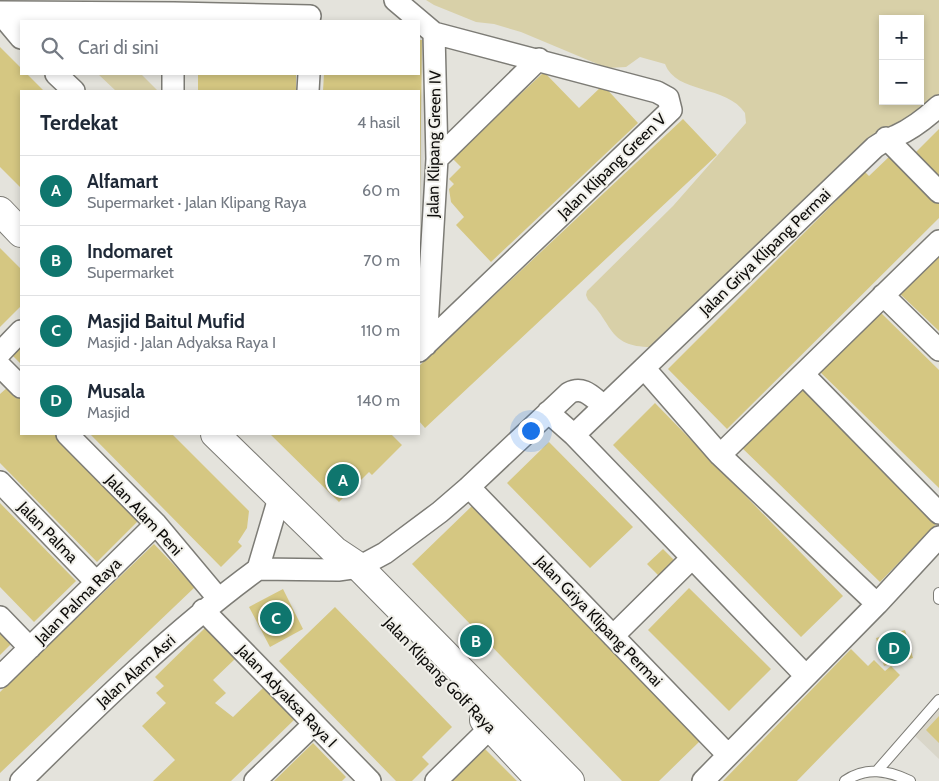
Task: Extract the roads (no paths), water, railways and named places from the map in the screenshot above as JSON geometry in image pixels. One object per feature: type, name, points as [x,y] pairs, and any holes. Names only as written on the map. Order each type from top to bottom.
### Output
[{"type":"main road","points":[[0,211],[20,232]]},
{"type":"main road","points":[[216,435],[344,563]]},
{"type":"main road","name":"Jalan Klipang Golf Raya","points":[[344,563],[490,727],[551,776]]},
{"type":"main road","name":"Jalan Klipang Golf Raya","points":[[344,563],[551,776]]},
{"type":"street","name":"Jalan Klipang Green V","points":[[395,0],[419,20]]},
{"type":"street","points":[[0,13],[174,17],[310,13]]},
{"type":"street","points":[[0,13],[20,37]]},
{"type":"street","name":"Jalan Klipang Green V","points":[[420,21],[434,33],[539,59],[657,92],[668,98],[671,110],[422,348]]},
{"type":"street","name":"Jalan Klipang Green IV","points":[[422,348],[438,159],[434,33]]},
{"type":"street","points":[[438,159],[539,59]]},
{"type":"street","points":[[57,75],[73,90]]},
{"type":"street","points":[[173,75],[173,90]]},
{"type":"street","points":[[308,90],[309,75]]},
{"type":"street","name":"Jalan Griya Klipang Permai","points":[[574,435],[886,138],[894,137],[925,118],[939,106]]},
{"type":"street","points":[[886,138],[939,192]]},
{"type":"street","points":[[720,455],[939,241]]},
{"type":"street","points":[[883,295],[939,350]]},
{"type":"street","points":[[0,353],[20,332]]},
{"type":"street","points":[[0,366],[20,387]]},
{"type":"street","points":[[644,368],[720,455],[877,604]]},
{"type":"street","points":[[802,374],[939,512]]},
{"type":"street","points":[[279,498],[258,569],[344,563],[404,539],[469,487],[548,412],[576,390],[584,391],[604,406]]},
{"type":"street","points":[[548,412],[574,435],[806,676]]},
{"type":"street","name":"Jalan Alam Peni","points":[[68,435],[156,524],[211,604]]},
{"type":"street","name":"Jalan Palma","points":[[0,482],[96,582]]},
{"type":"street","name":"Jalan Griya Klipang Permai","points":[[469,487],[728,755]]},
{"type":"street","name":"Jalan Palma Raya","points":[[0,677],[156,524]]},
{"type":"street","points":[[703,781],[877,604],[939,537]]},
{"type":"street","points":[[614,636],[692,558]]},
{"type":"street","name":"Jalan Alam Asri","points":[[21,781],[116,687],[211,604],[258,569]]},
{"type":"street","name":"Jalan Adyaksa Raya I","points":[[211,604],[314,724],[370,781]]},
{"type":"street","points":[[0,617],[30,648]]},
{"type":"street","points":[[254,781],[314,724]]},
{"type":"street","points":[[436,781],[490,727]]},
{"type":"lane","points":[[939,593],[939,599]]},
{"type":"lane","points":[[877,770],[939,700]]},
{"type":"lane","points":[[845,781],[854,774],[877,770],[898,775],[910,781]]},
{"type":"place","name":"Alfamart","points":[[343,480]]},
{"type":"place","name":"Masjid Baitul Mufid","points":[[276,618]]},
{"type":"place","name":"Indomaret","points":[[476,641]]},
{"type":"place","name":"Musala","points":[[894,648]]}]
